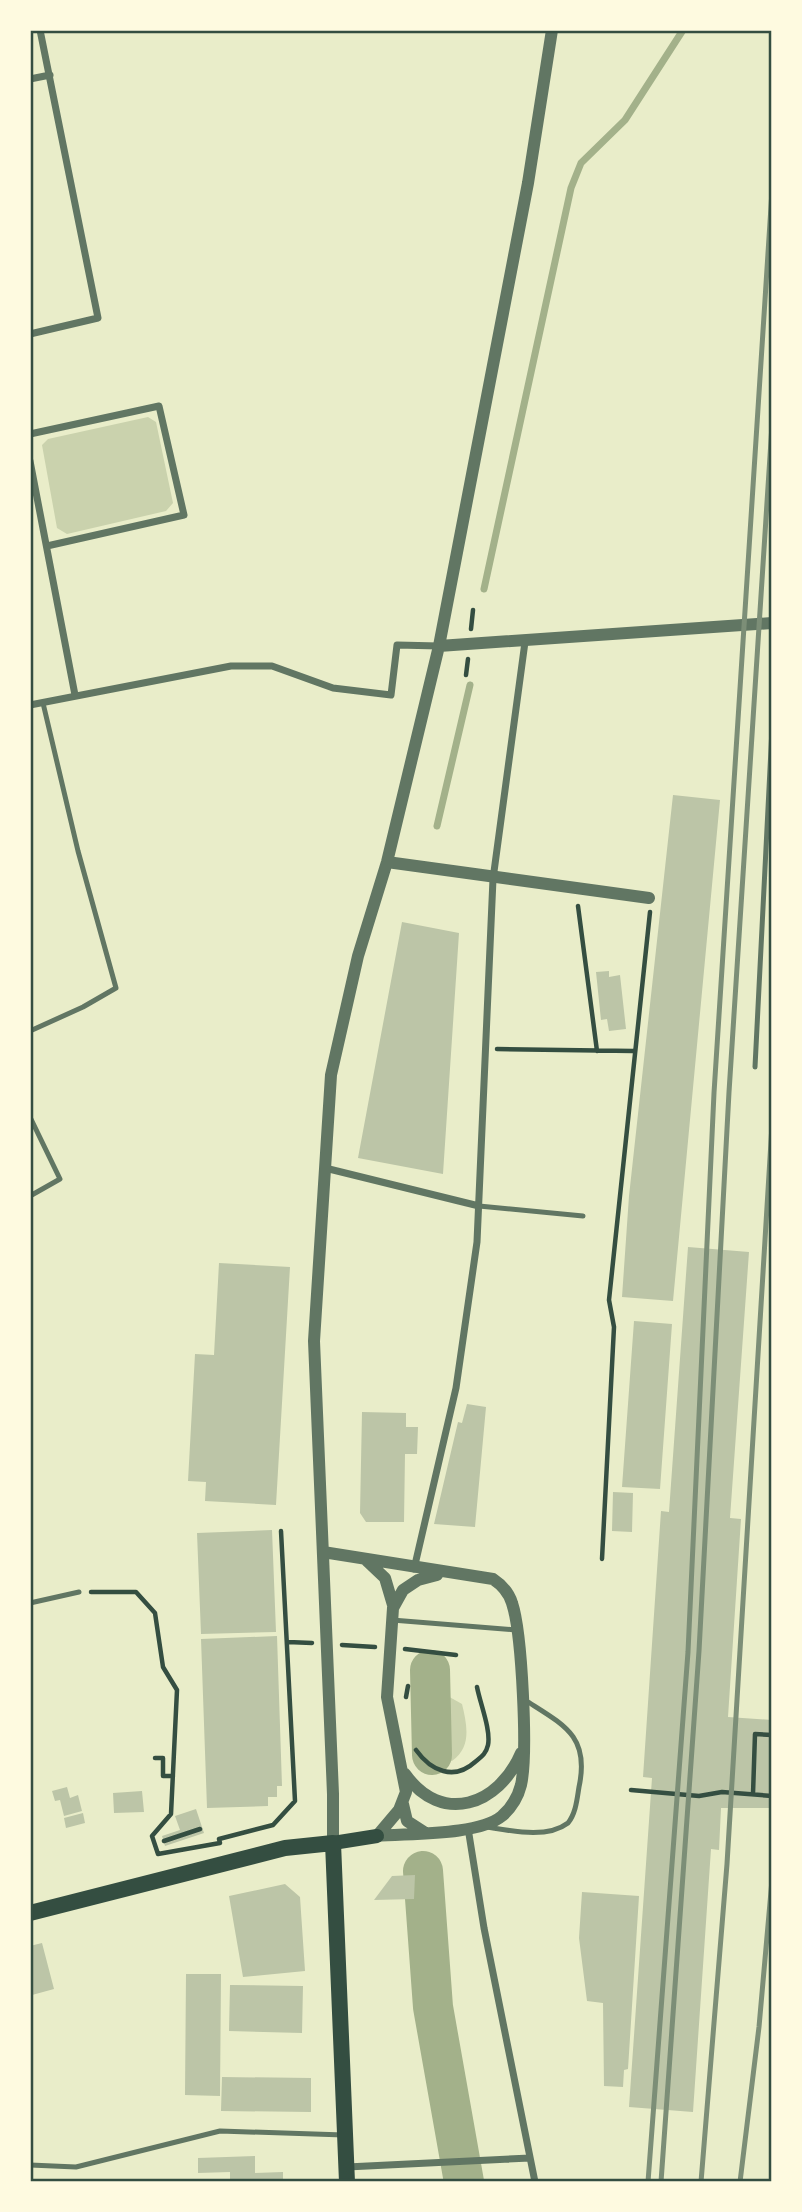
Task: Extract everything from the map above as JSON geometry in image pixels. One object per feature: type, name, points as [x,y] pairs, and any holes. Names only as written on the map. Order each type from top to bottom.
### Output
[{"type":"main road","points":[[30,1913],[285,1848],[376,1836]]},
{"type":"main road","points":[[332,1843],[347,2175]]},
{"type":"street","points":[[30,334],[98,317],[40,30]]},
{"type":"street","points":[[332,1843],[334,1794],[314,1341],[331,1075],[358,956],[387,862],[439,646],[528,183],[552,30]]},
{"type":"street","points":[[30,79],[50,75]]},
{"type":"street","points":[[30,434],[159,406],[184,514],[47,546]]},
{"type":"street","points":[[30,461],[75,695]]},
{"type":"street","points":[[30,705],[245,666],[272,666],[333,688],[391,695],[397,645],[525,642],[772,623]]},
{"type":"street","points":[[414,1569],[456,1388],[477,1242],[493,879],[525,642]]},
{"type":"street","points":[[387,862],[493,879],[655,899]]},
{"type":"street","points":[[324,1168],[479,1206]]},
{"type":"street","points":[[323,1552],[444,1574],[481,1577],[499,1583],[512,1604],[522,1698],[523,1746],[518,1794],[505,1813],[482,1827],[376,1836]]},
{"type":"street","points":[[359,1557],[376,1567],[385,1578],[393,1597],[387,1705],[405,1773],[406,1792],[403,1804],[376,1836]]},
{"type":"street","points":[[393,1614],[399,1595],[413,1583],[444,1574]]},
{"type":"street","points":[[405,1773],[411,1783],[434,1799],[455,1804],[472,1802],[491,1794],[505,1782],[523,1746]]},
{"type":"street","points":[[403,1804],[407,1821],[424,1832]]},
{"type":"street","points":[[468,1828],[484,1928],[535,2182]]},
{"type":"street","points":[[347,2175],[448,2161],[473,2163],[530,2158]]},
{"type":"lane","points":[[30,1031],[83,1007],[116,988],[78,850],[43,702]]},
{"type":"lane","points":[[755,1067],[772,729]]},
{"type":"lane","points":[[30,1117],[60,1179],[30,1196]]},
{"type":"lane","points":[[479,1206],[583,1216]]},
{"type":"lane","points":[[30,1603],[79,1592]]},
{"type":"lane","points":[[393,1614],[516,1630]]},
{"type":"lane","points":[[482,1827],[521,1832],[551,1830],[568,1823],[576,1804],[584,1762],[578,1742],[562,1725],[522,1698]]},
{"type":"lane","points":[[30,2165],[76,2167],[220,2131],[344,2134]]},
{"type":"path","points":[[602,1559],[614,1327],[609,1300],[634,1051],[655,899]]},
{"type":"path","points":[[578,906],[597,1051]]},
{"type":"path","points":[[486,1049],[634,1051]]},
{"type":"path","points":[[79,1592],[136,1592],[155,1613],[163,1667],[177,1690],[171,1814],[152,1836],[158,1854],[220,1843],[219,1839],[273,1825],[295,1801],[281,1531]]},
{"type":"path","points":[[288,1642],[315,1644]]},
{"type":"path","points":[[328,1644],[383,1648]]},
{"type":"path","points":[[397,1649],[456,1655]]},
{"type":"path","points":[[405,1702],[408,1686]]},
{"type":"path","points":[[413,1741],[417,1752],[436,1769],[450,1774],[468,1769],[485,1753],[489,1741],[477,1687]]},
{"type":"path","points":[[753,1794],[755,1734],[772,1735]]},
{"type":"path","points":[[155,1758],[163,1758],[163,1776],[173,1776]]},
{"type":"path","points":[[632,1790],[699,1797],[722,1792],[772,1796]]},
{"type":"path","points":[[164,1841],[200,1829]]},
{"type":"green space","points":[[148,417],[156,422],[173,503],[166,511],[67,534],[57,528],[42,445],[48,439]]},
{"type":"green space","points":[[420,1690],[437,1690],[462,1704],[465,1742],[463,1749],[452,1761],[437,1758],[421,1747],[412,1707]]},
{"type":"building","points":[[673,795],[720,800],[673,1301],[622,1297],[629,1196]]},
{"type":"building","points":[[402,922],[459,933],[443,1174],[358,1158]]},
{"type":"building","points":[[609,971],[609,977],[620,975],[626,1029],[609,1031],[607,1019],[601,1020],[596,972]]},
{"type":"building","points":[[688,1247],[749,1252],[730,1518],[741,1519],[728,1717],[772,1720],[772,1808],[721,1808],[719,1850],[711,1849],[693,2112],[629,2107],[652,1778],[643,1777],[661,1511],[669,1512]]},
{"type":"building","points":[[219,1263],[290,1267],[276,1505],[205,1501],[206,1482],[188,1481],[195,1354],[214,1355]]},
{"type":"building","points":[[634,1321],[672,1324],[660,1489],[622,1487]]},
{"type":"building","points":[[467,1404],[486,1407],[475,1527],[434,1524],[458,1422],[462,1423]]},
{"type":"building","points":[[362,1412],[406,1413],[406,1427],[418,1427],[417,1454],[405,1454],[404,1522],[366,1522],[360,1513]]},
{"type":"building","points":[[613,1492],[633,1493],[632,1532],[612,1531]]},
{"type":"building","points":[[272,1530],[276,1632],[201,1634],[197,1533]]},
{"type":"building","points":[[277,1636],[282,1786],[277,1786],[277,1797],[268,1797],[268,1806],[207,1808],[201,1639]]},
{"type":"building","points":[[67,1787],[70,1798],[78,1795],[82,1811],[64,1816],[60,1800],[55,1801],[52,1791]]},
{"type":"building","points":[[142,1791],[144,1812],[114,1813],[113,1793]]},
{"type":"building","points":[[196,1809],[204,1833],[165,1846],[162,1836],[180,1830],[175,1816]]},
{"type":"building","points":[[83,1813],[85,1823],[66,1828],[64,1818]]},
{"type":"building","points":[[415,1875],[414,1899],[374,1900],[392,1876]]},
{"type":"building","points":[[285,1884],[300,1897],[305,1971],[243,1977],[229,1896]]},
{"type":"building","points":[[582,1892],[639,1896],[628,2069],[624,2070],[623,2087],[604,2086],[603,2003],[587,2001],[579,1938]]},
{"type":"building","points":[[42,1943],[54,1989],[32,1995],[30,1946]]},
{"type":"building","points":[[186,1974],[221,1974],[220,2096],[185,2095]]},
{"type":"building","points":[[230,1985],[303,1986],[302,2033],[229,2031]]},
{"type":"building","points":[[222,2077],[311,2078],[311,2112],[221,2111]]},
{"type":"building","points":[[255,2156],[255,2173],[283,2172],[283,2179],[297,2179],[298,2182],[230,2182],[230,2172],[198,2173],[198,2158]]},
{"type":"waterway","points":[[484,589],[571,188],[581,163],[625,120],[683,30]]},
{"type":"waterway","points":[[437,826],[470,685]]},
{"type":"waterway","points":[[430,1670],[432,1755]]},
{"type":"waterway","points":[[423,1871],[433,2007],[464,2182]]},
{"type":"railway","points":[[648,2182],[688,1652],[714,1093],[772,191]]},
{"type":"railway","points":[[661,2182],[699,1651],[729,1092],[772,425]]},
{"type":"railway","points":[[701,2182],[727,1864],[772,1125]]},
{"type":"railway","points":[[740,2182],[759,2027],[772,1880]]}]
